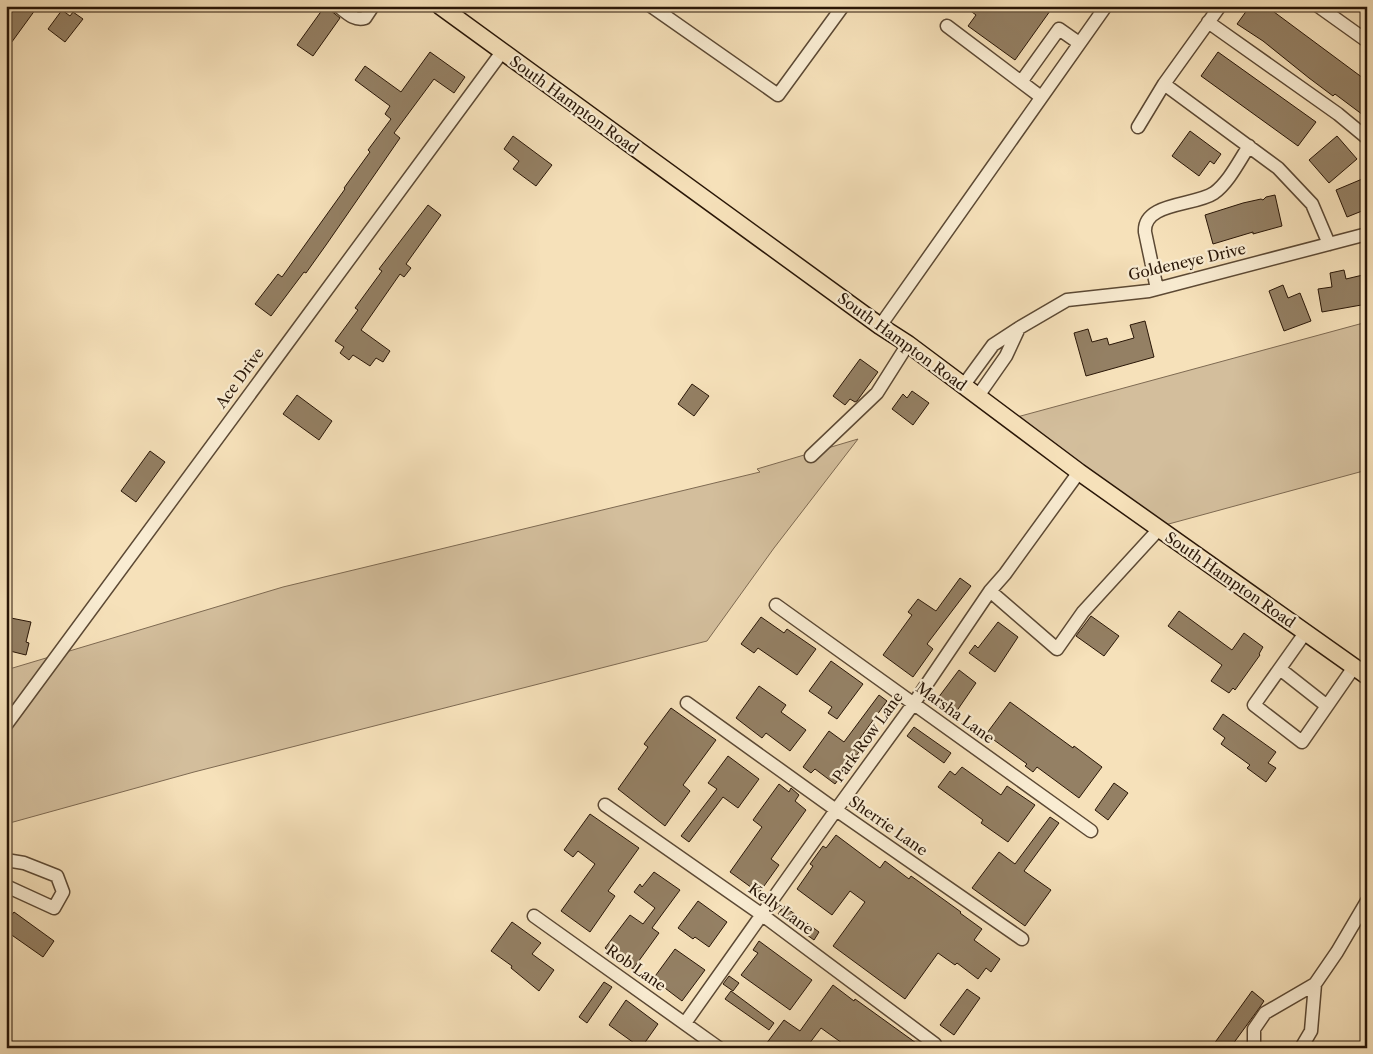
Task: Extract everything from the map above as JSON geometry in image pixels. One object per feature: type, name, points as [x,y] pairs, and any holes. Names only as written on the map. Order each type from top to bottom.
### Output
[{"type":"main road","name":"South Hampton Road","points":[[440,6],[880,326],[908,344],[1079,472],[1360,671]]},
{"type":"street","points":[[338,6],[352,17],[359,19],[365,18],[373,6]]},
{"type":"street","points":[[651,6],[778,95],[843,6]]},
{"type":"street","points":[[880,326],[1106,6]]},
{"type":"street","points":[[1138,127],[1164,84],[1220,6]]},
{"type":"street","points":[[1322,8],[1367,41]]},
{"type":"street","points":[[1208,22],[1338,114],[1367,138]]},
{"type":"street","points":[[947,26],[1041,97]]},
{"type":"street","points":[[1021,82],[1059,29],[1079,43]]},
{"type":"street","name":"Ace Drive","points":[[6,725],[502,52]]},
{"type":"street","points":[[1164,84],[1278,168],[1312,204],[1329,244]]},
{"type":"street","points":[[1157,289],[1144,225],[1147,218],[1157,211],[1212,194],[1229,176],[1249,146]]},
{"type":"street","name":"Goldeneye Drive","points":[[963,386],[993,345],[1067,300],[1157,289],[1367,234]]},
{"type":"street","points":[[978,396],[1006,356],[1019,328]]},
{"type":"street","points":[[811,456],[877,393],[908,344]]},
{"type":"street","name":"Park Row Lane","points":[[685,1023],[761,914],[914,703],[990,591],[1005,574],[1079,472]]},
{"type":"street","points":[[990,591],[1057,649],[1083,612],[1159,529]]},
{"type":"street","name":"Marsha Lane","points":[[776,605],[1091,831]]},
{"type":"street","points":[[1305,633],[1254,705],[1302,742],[1327,706],[1360,671]]},
{"type":"street","points":[[1280,669],[1327,706]]},
{"type":"street","name":"Sherrie Lane","points":[[687,703],[1022,940]]},
{"type":"street","name":"Kelly Lane","points":[[605,805],[761,914],[935,1044]]},
{"type":"street","points":[[6,860],[24,863],[57,876],[62,892],[54,908],[6,886]]},
{"type":"street","points":[[1257,1048],[1254,1045],[1254,1029],[1265,1013],[1315,984],[1337,952],[1367,901]]},
{"type":"street","name":"Rob Lane","points":[[534,916],[718,1048]]},
{"type":"street","points":[[1301,1048],[1311,1031],[1315,984]]},
{"type":"shaded area","points":[[1367,322],[1367,470],[1165,525],[1017,417]]},
{"type":"shaded area","points":[[858,439],[774,548],[707,641],[194,772],[6,824],[6,670],[283,587],[760,472],[757,469]]},
{"type":"building","points":[[6,6],[38,6],[6,50]]},
{"type":"building","points":[[325,6],[340,18],[313,56],[297,45]]},
{"type":"building","points":[[964,6],[1043,6],[1050,11],[1015,60],[968,26],[976,15]]},
{"type":"building","points":[[1250,6],[1266,6],[1367,81],[1367,118],[1335,94],[1333,96],[1263,41],[1237,24]]},
{"type":"building","points":[[62,10],[70,16],[73,12],[83,19],[65,42],[48,29]]},
{"type":"building","points":[[430,52],[465,77],[454,93],[434,79],[394,133],[400,138],[306,273],[304,272],[271,316],[255,304],[278,274],[282,277],[345,189],[370,152],[368,150],[391,119],[385,114],[390,106],[355,80],[365,66],[401,92]]},
{"type":"building","points":[[1218,52],[1316,122],[1298,146],[1201,76]]},
{"type":"building","points":[[1190,131],[1221,154],[1214,164],[1210,161],[1199,176],[1172,156]]},
{"type":"building","points":[[513,136],[552,165],[536,186],[513,169],[519,161],[504,149]]},
{"type":"building","points":[[1337,136],[1357,159],[1329,183],[1309,160]]},
{"type":"building","points":[[1367,177],[1367,209],[1347,217],[1336,190]]},
{"type":"building","points":[[1275,195],[1282,226],[1253,234],[1253,232],[1213,244],[1205,215],[1243,203],[1263,200],[1266,197]]},
{"type":"building","points":[[428,205],[441,215],[406,264],[411,268],[404,277],[400,274],[361,330],[390,351],[383,362],[376,358],[370,366],[353,355],[349,360],[340,353],[344,347],[335,341],[358,310],[355,308],[382,271],[379,269]]},
{"type":"building","points":[[1344,270],[1346,279],[1367,274],[1367,304],[1322,312],[1318,289],[1332,287],[1330,273]]},
{"type":"building","points":[[1283,285],[1288,298],[1300,293],[1311,321],[1284,331],[1269,291]]},
{"type":"building","points":[[1145,321],[1154,357],[1086,376],[1074,333],[1088,329],[1092,342],[1107,338],[1109,345],[1134,338],[1130,325]]},
{"type":"building","points":[[860,359],[878,372],[857,401],[855,402],[850,399],[845,405],[833,396]]},
{"type":"building","points":[[692,384],[709,396],[694,416],[678,404]]},
{"type":"building","points":[[912,391],[929,403],[913,425],[892,409],[903,394],[907,398]]},
{"type":"building","points":[[297,395],[332,421],[319,440],[283,414]]},
{"type":"building","points":[[150,451],[165,462],[136,502],[121,491]]},
{"type":"building","points":[[960,578],[971,586],[927,644],[933,649],[913,677],[883,655],[912,615],[908,612],[918,599],[936,611]]},
{"type":"building","points":[[1179,611],[1232,650],[1244,633],[1263,647],[1260,655],[1235,690],[1233,688],[1229,693],[1211,681],[1222,665],[1168,626]]},
{"type":"building","points":[[1091,616],[1119,636],[1104,656],[1076,636]]},
{"type":"building","points":[[6,617],[31,622],[26,642],[29,643],[26,655],[6,650]]},
{"type":"building","points":[[761,617],[784,633],[787,629],[816,649],[797,675],[758,648],[754,653],[741,644]]},
{"type":"building","points":[[998,622],[1018,637],[995,672],[969,653],[975,645],[978,648]]},
{"type":"building","points":[[831,661],[863,684],[837,719],[828,713],[832,707],[809,691]]},
{"type":"building","points":[[959,670],[976,683],[954,715],[935,702]]},
{"type":"building","points":[[759,686],[786,705],[781,712],[806,730],[790,751],[766,733],[762,738],[736,718]]},
{"type":"building","points":[[879,695],[887,701],[853,748],[859,752],[835,784],[815,769],[811,773],[803,767],[829,731],[844,742]]},
{"type":"building","points":[[1010,702],[1102,767],[1079,798],[1037,767],[1033,772],[1025,766],[1027,764],[994,740],[991,743],[984,737]]},
{"type":"building","points":[[671,708],[716,740],[683,785],[690,791],[665,826],[618,789],[648,747],[644,744]]},
{"type":"building","points":[[1223,714],[1276,752],[1268,763],[1276,768],[1266,782],[1247,768],[1250,765],[1221,744],[1225,738],[1213,729]]},
{"type":"building","points":[[914,727],[951,753],[944,763],[907,736]]},
{"type":"building","points":[[728,756],[759,779],[738,808],[723,797],[689,842],[681,836],[717,789],[708,783]]},
{"type":"building","points":[[962,767],[1001,795],[1007,786],[1035,805],[1008,842],[981,823],[983,820],[938,787],[950,771],[955,775]]},
{"type":"building","points":[[1114,783],[1128,793],[1108,820],[1095,810]]},
{"type":"building","points":[[779,784],[789,792],[791,788],[799,795],[795,801],[806,810],[771,859],[779,865],[759,893],[730,872],[762,827],[753,820]]},
{"type":"building","points":[[590,814],[639,848],[608,891],[615,896],[590,932],[561,911],[595,864],[578,851],[573,857],[564,850]]},
{"type":"building","points":[[1050,817],[1059,823],[1024,871],[1051,890],[1025,926],[972,888],[999,852],[1015,864]]},
{"type":"building","points":[[836,835],[880,868],[885,861],[909,879],[911,876],[982,929],[974,940],[1000,959],[991,972],[986,968],[978,979],[957,963],[955,965],[938,953],[905,999],[833,946],[865,902],[850,891],[832,915],[797,889],[813,866],[810,864],[823,846],[826,848]]},
{"type":"building","points":[[654,872],[680,890],[652,928],[659,933],[633,969],[605,948],[630,915],[643,924],[655,908],[634,892],[640,884],[642,887]]},
{"type":"building","points":[[698,901],[727,922],[709,947],[695,937],[693,939],[678,928]]},
{"type":"building","points":[[784,906],[819,932],[814,940],[778,914]]},
{"type":"building","points":[[14,912],[54,941],[43,957],[6,931],[6,922]]},
{"type":"building","points":[[512,922],[541,943],[532,954],[554,970],[539,991],[511,968],[512,966],[491,951]]},
{"type":"building","points":[[759,941],[812,980],[790,1010],[741,975],[758,953],[753,950]]},
{"type":"building","points":[[675,949],[705,970],[682,1001],[653,979]]},
{"type":"building","points":[[729,976],[739,983],[733,991],[723,984]]},
{"type":"building","points":[[604,982],[612,987],[587,1023],[579,1017]]},
{"type":"building","points":[[833,985],[923,1048],[849,1048],[821,1028],[806,1048],[763,1048],[784,1020],[800,1031]]},
{"type":"building","points":[[967,989],[980,998],[954,1035],[940,1025]]},
{"type":"building","points":[[731,991],[774,1023],[769,1030],[725,999]]},
{"type":"building","points":[[1252,991],[1264,1001],[1260,1007],[1230,1048],[1211,1048]]},
{"type":"building","points":[[626,1000],[658,1024],[641,1048],[609,1025]]}]
